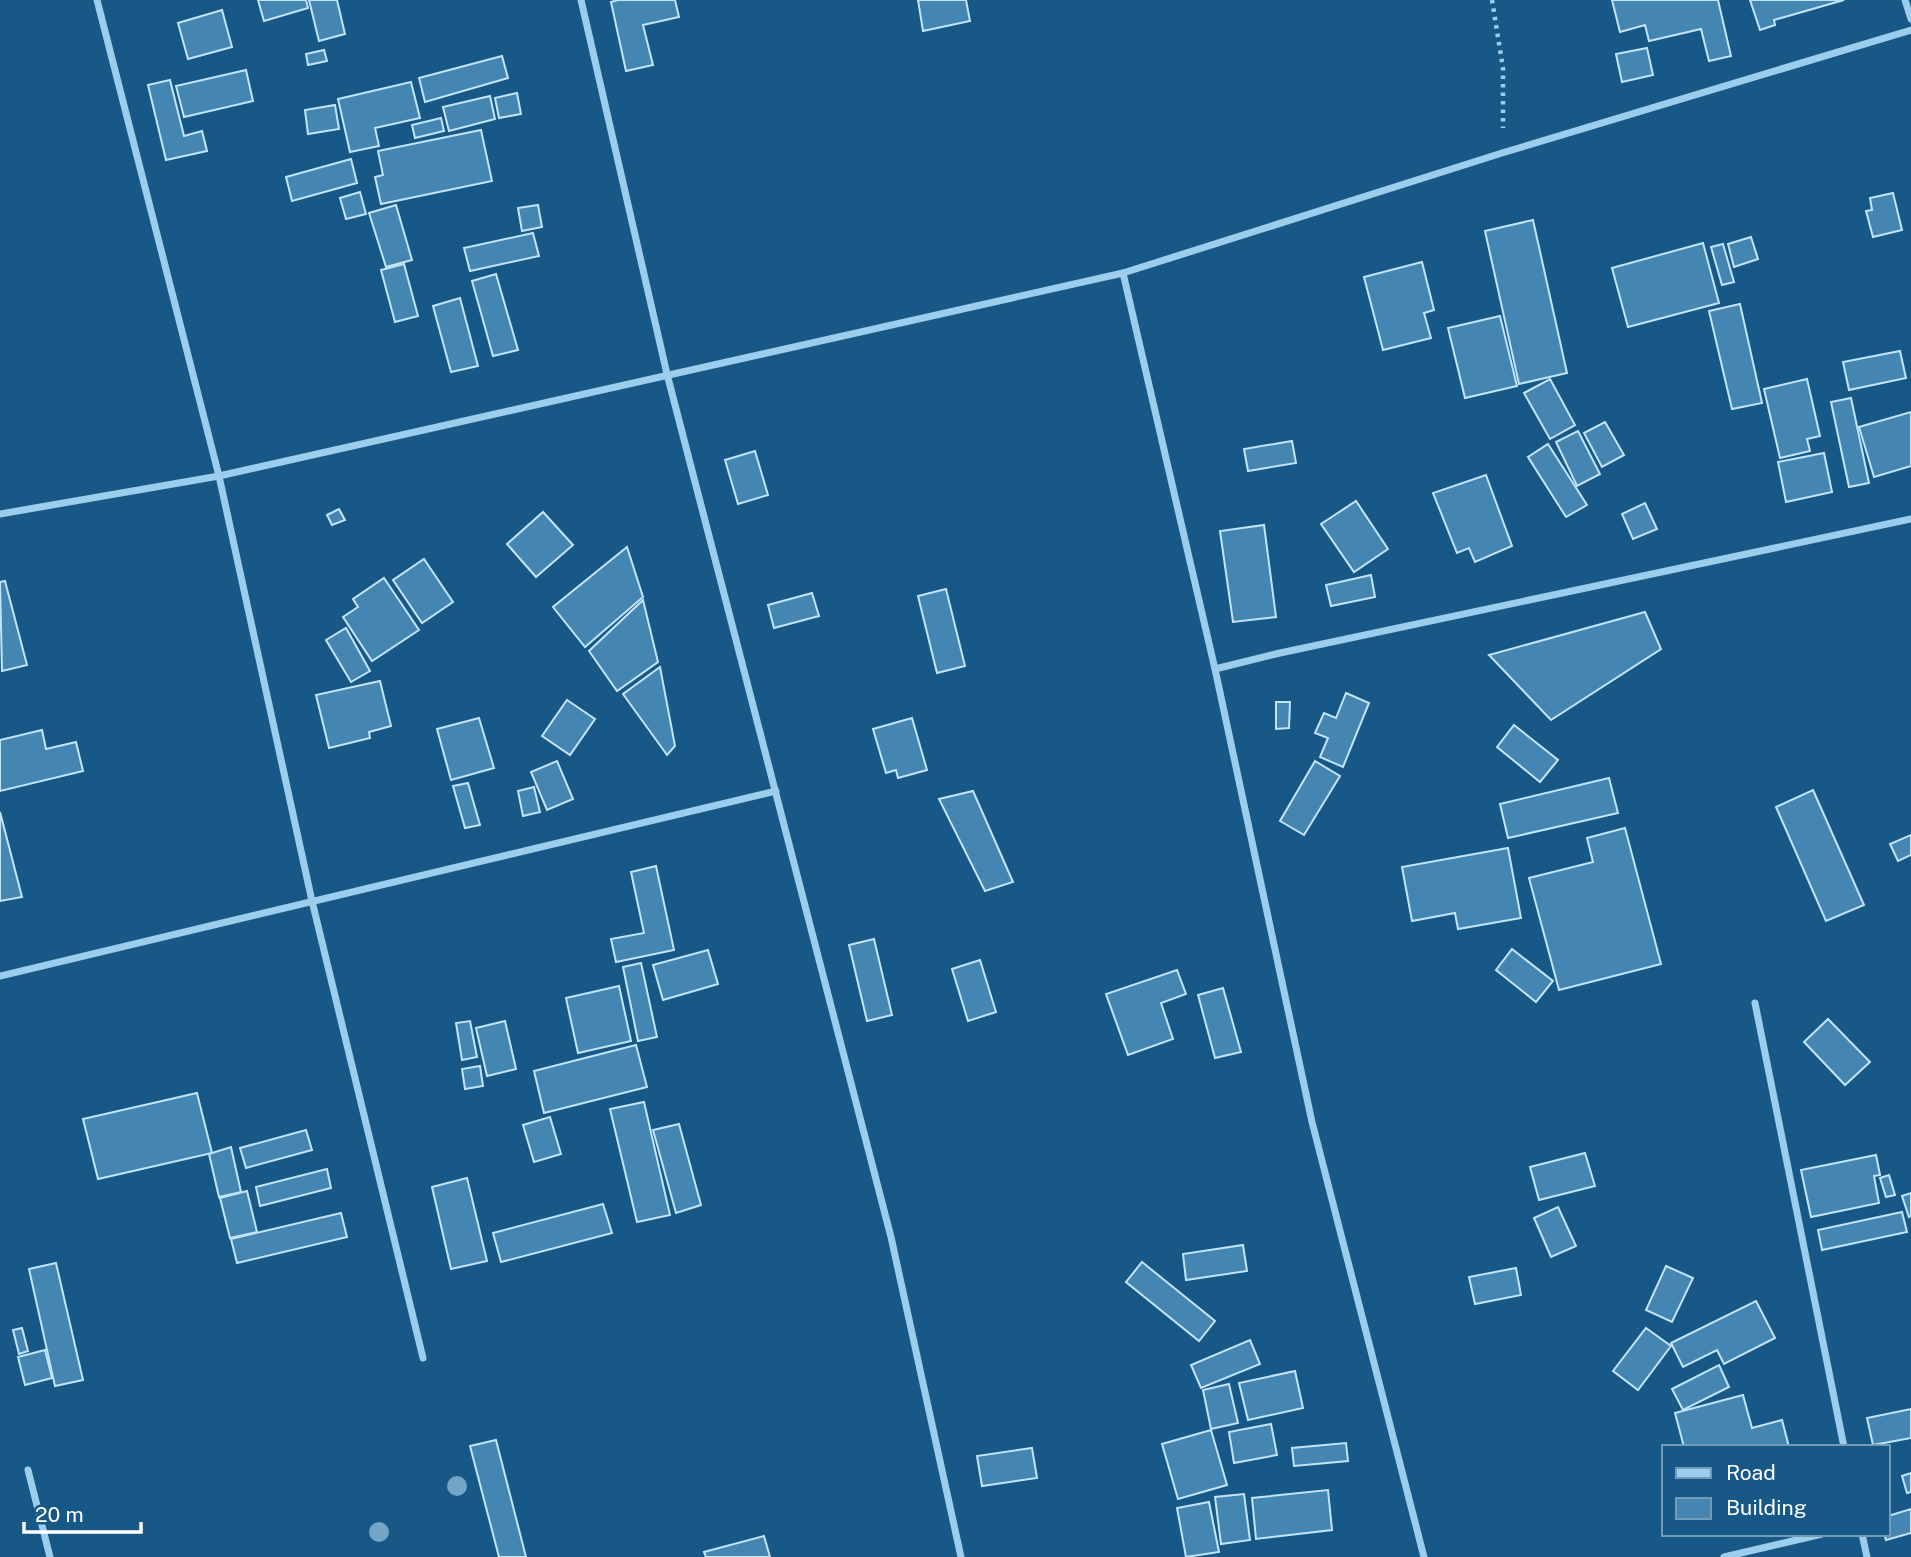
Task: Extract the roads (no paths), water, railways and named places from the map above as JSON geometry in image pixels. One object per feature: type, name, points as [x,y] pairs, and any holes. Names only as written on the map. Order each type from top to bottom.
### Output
[{"type":"street","points":[[97,0],[219,476],[312,901],[423,1358]]},
{"type":"street","points":[[581,0],[667,374],[891,1237],[961,1557]]},
{"type":"street","points":[[1905,0],[1911,19]]},
{"type":"street","points":[[0,514],[219,476],[1123,273],[1502,153],[1911,30]]},
{"type":"street","points":[[1123,273],[1215,669],[1312,1122],[1424,1557]]},
{"type":"street","points":[[1215,669],[1911,519]]},
{"type":"street","points":[[0,976],[776,791]]},
{"type":"street","points":[[1755,1003],[1844,1445]]},
{"type":"street","points":[[28,1470],[50,1557]]},
{"type":"street","points":[[1724,1557],[1813,1536]]},
{"type":"street","points":[[1862,1536],[1867,1557]]}]
